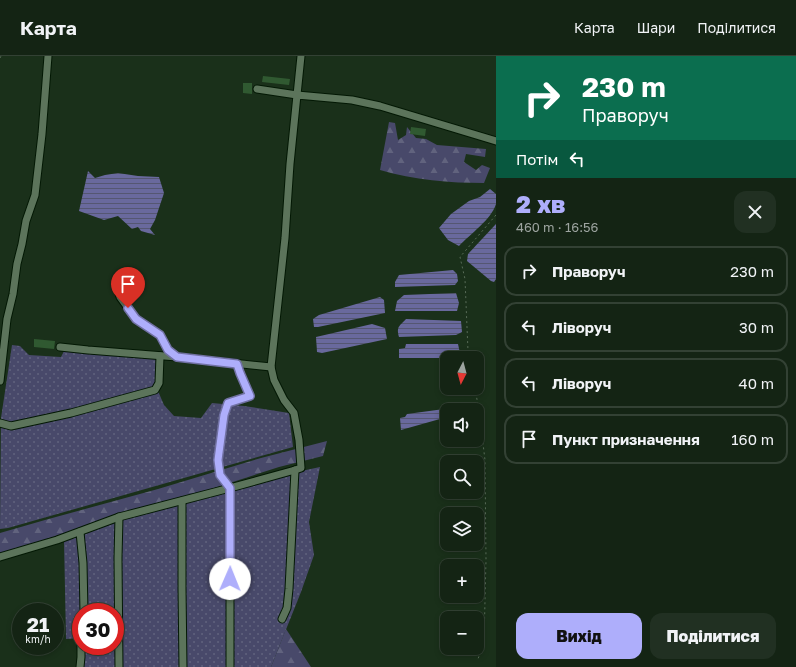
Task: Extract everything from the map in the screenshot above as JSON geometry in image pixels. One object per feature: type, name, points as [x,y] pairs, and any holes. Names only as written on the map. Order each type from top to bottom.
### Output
[{"type":"street","points":[[0,381],[6,319],[13,294],[17,264],[26,221],[35,195],[42,134],[48,56]]},
{"type":"street","points":[[0,557],[80,532],[119,517],[301,468],[299,440],[294,413],[284,400],[274,380],[271,367],[285,238],[290,164],[301,56]]},
{"type":"street","points":[[257,89],[297,95],[352,100],[380,106],[496,141]]},
{"type":"street","points":[[118,289],[120,297],[136,319],[160,335],[168,350],[177,357]]},
{"type":"street","points":[[60,347],[271,367]]},
{"type":"street","points":[[0,423],[11,426],[71,413],[155,390],[159,383],[160,356]]},
{"type":"street","points":[[230,667],[230,488],[220,475],[218,460],[224,415],[228,403],[250,396],[237,364]]},
{"type":"street","points":[[282,618],[287,608],[289,589],[295,470]]},
{"type":"street","points":[[182,501],[183,667]]},
{"type":"street","points":[[119,517],[119,667]]},
{"type":"street","points":[[80,532],[83,562],[84,603]]},
{"type":"street","points":[[80,667],[81,655]]},
{"type":"path","points":[[468,351],[465,279],[460,257],[496,215]]},
{"type":"path","points":[[476,395],[479,411],[484,460],[486,560],[484,642],[478,659]]},
{"type":"green space","points":[[389,122],[395,123],[398,140],[406,135],[407,127],[416,138],[426,139],[437,145],[486,149],[485,157],[466,154],[464,162],[476,170],[482,165],[490,168],[484,183],[432,180],[380,170]]},
{"type":"green space","points":[[12,345],[20,346],[29,355],[61,357],[64,351],[157,358],[155,384],[164,405],[174,416],[201,418],[212,403],[289,413],[293,447],[0,529],[1,418]]},
{"type":"green space","points":[[327,441],[323,456],[279,467],[60,538],[0,553],[0,533],[158,489],[261,458]]},
{"type":"green space","points":[[320,467],[309,522],[314,555],[271,667],[83,667],[84,655],[124,655],[124,603],[72,603],[72,639],[66,639],[64,541],[117,519]]},
{"type":"green space","points":[[286,629],[311,667],[271,667]]},
{"type":"shaded area","points":[[88,171],[95,178],[118,173],[159,177],[164,193],[155,220],[150,229],[155,235],[141,231],[138,227],[132,229],[118,216],[104,220],[79,211]]},
{"type":"shaded area","points":[[490,189],[496,194],[496,204],[490,216],[459,246],[448,240],[439,228],[451,214],[469,201],[480,197]]},
{"type":"shaded area","points":[[496,224],[496,279],[494,282],[467,261],[468,254]]},
{"type":"shaded area","points":[[453,270],[457,274],[458,281],[455,285],[395,287],[395,282],[399,275]]},
{"type":"shaded area","points":[[456,293],[459,303],[457,311],[395,311],[397,301],[404,295]]},
{"type":"shaded area","points":[[380,297],[384,300],[385,313],[314,327],[313,319],[319,315]]},
{"type":"shaded area","points":[[406,319],[461,321],[462,332],[456,335],[399,337],[398,328]]},
{"type":"shaded area","points":[[372,324],[385,328],[387,339],[322,353],[317,352],[316,337]]},
{"type":"shaded area","points":[[406,344],[458,344],[460,351],[440,351],[440,358],[399,358],[399,349],[405,348]]},
{"type":"shaded area","points":[[440,410],[440,419],[401,430],[400,418],[405,417],[407,414]]},
{"type":"building","points":[[263,76],[290,79],[289,85],[262,82]]},
{"type":"building","points":[[243,83],[252,83],[252,94],[243,93]]},
{"type":"building","points":[[411,127],[426,129],[425,136],[410,134]]},
{"type":"building","points":[[34,339],[55,341],[54,349],[34,347]]},
{"type":"route","points":[[128,308],[136,319],[160,335],[168,350],[177,357],[237,364],[250,396],[228,403],[224,415],[218,460],[220,475],[230,488],[230,579]]}]
